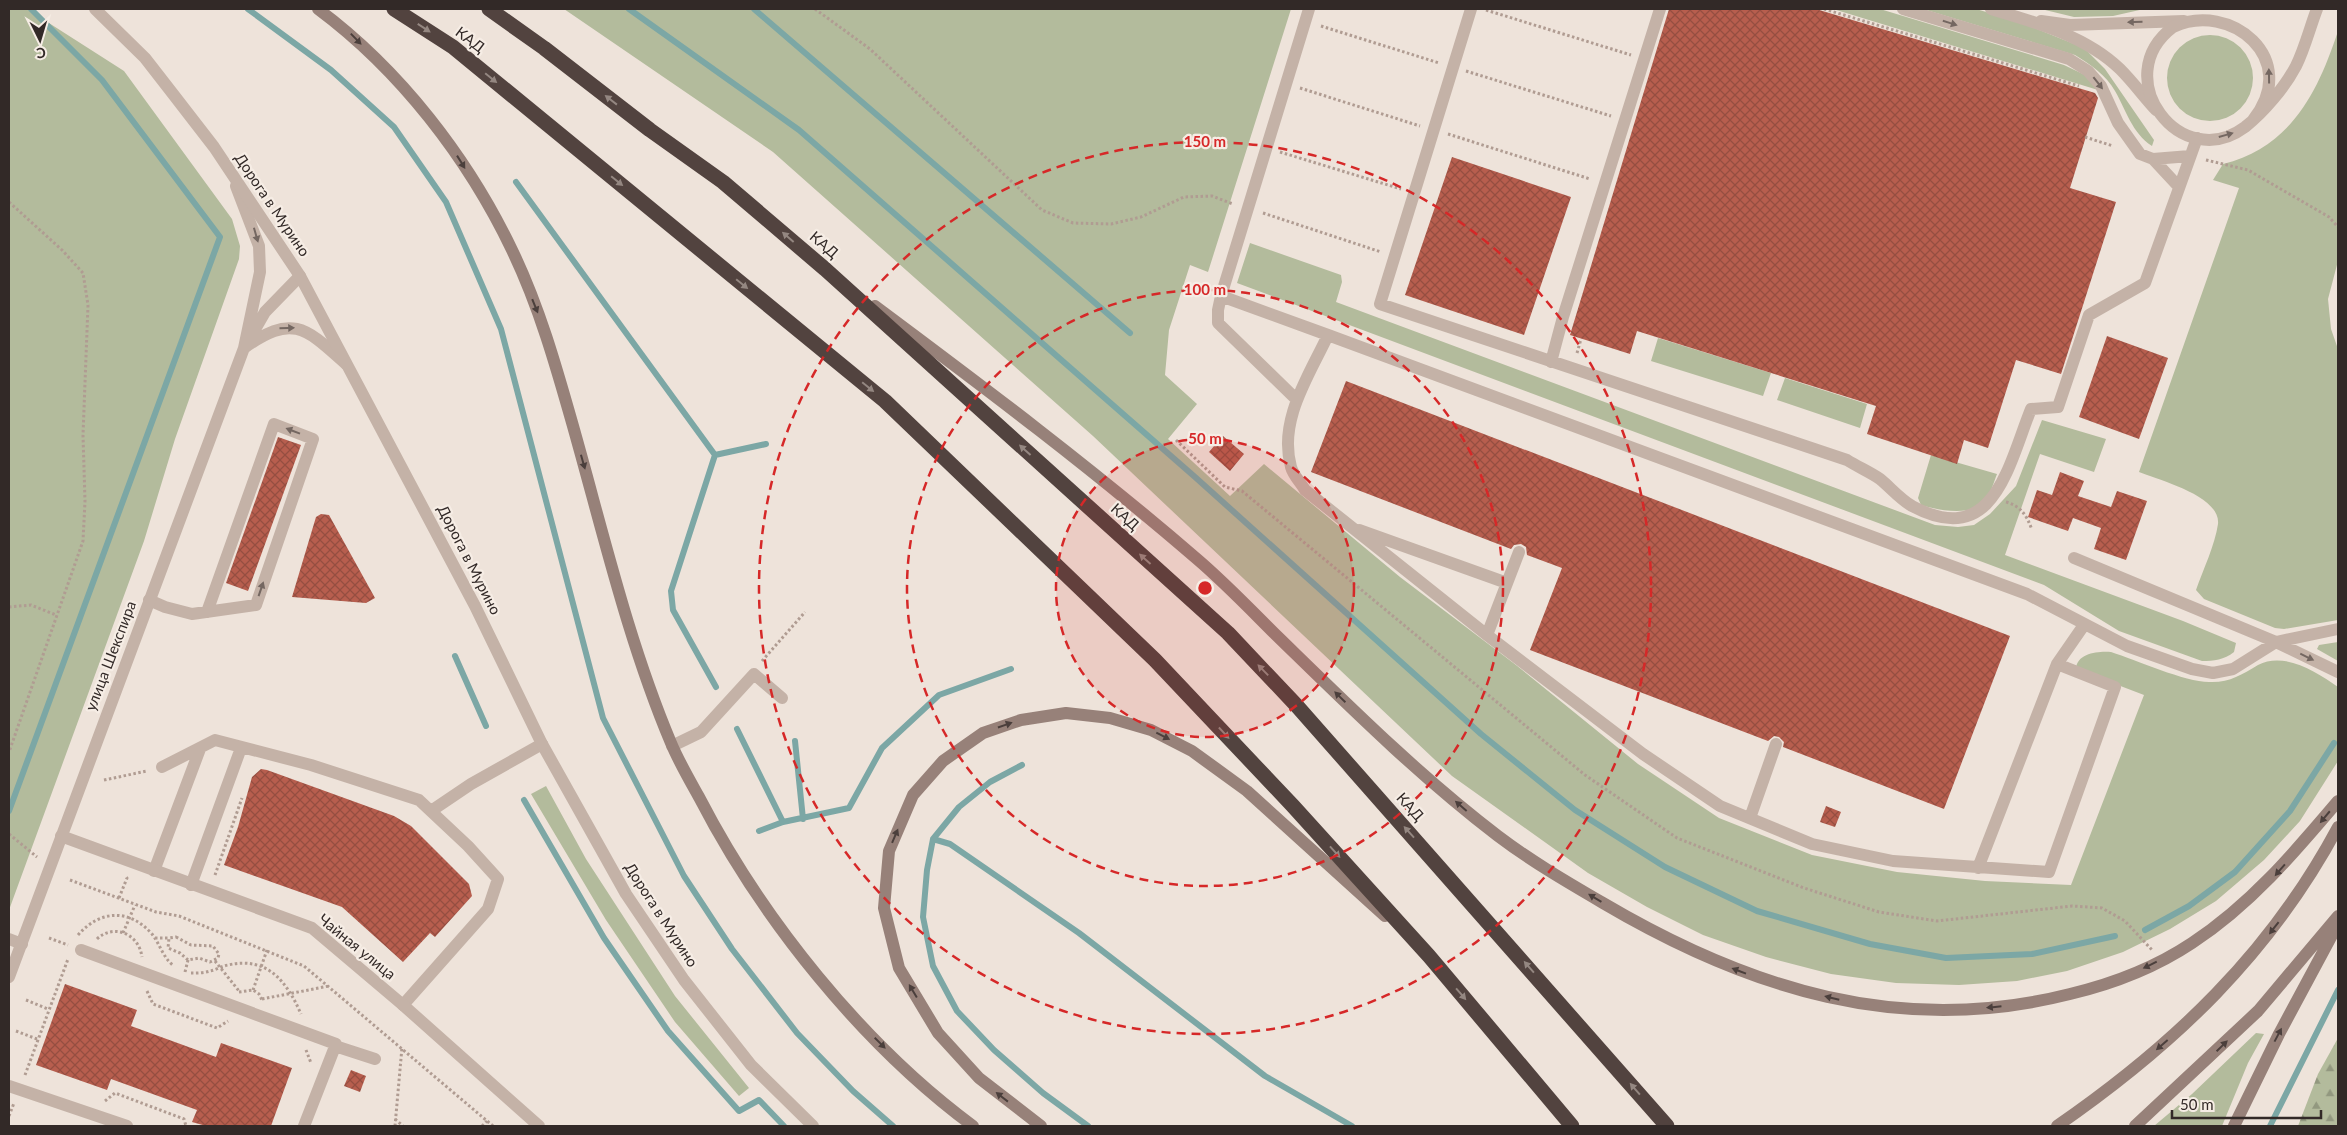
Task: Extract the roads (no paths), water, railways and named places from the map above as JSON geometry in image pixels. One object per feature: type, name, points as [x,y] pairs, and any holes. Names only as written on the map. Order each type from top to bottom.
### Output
[{"type":"highway","name":"КАД","points":[[394,9],[454,47],[885,401],[1155,660],[1293,806],[1430,956],[1572,1126]]},
{"type":"highway","name":"КАД","points":[[489,9],[544,48],[650,130],[723,182],[826,269],[1228,633],[1316,728],[1667,1126]]},
{"type":"main road","points":[[318,9],[351,33],[404,89],[449,142],[512,250],[553,356],[634,645],[672,746],[711,821],[751,887],[792,943],[846,1008],[904,1067],[954,1112],[974,1126]]},
{"type":"main road","points":[[826,269],[1014,410],[1200,561],[1373,728],[1498,836],[1534,861],[1653,932],[1737,970],[1786,986],[1851,1002],[1938,1010],[1989,1008],[2040,1002],[2091,989],[2127,976],[2190,945],[2228,918],[2275,875],[2338,801]]},
{"type":"main road","points":[[1041,1126],[979,1078],[938,1033],[899,968],[884,908],[889,851],[913,795],[943,761],[983,733],[1021,720],[1066,713],[1110,718],[1151,730],[1192,751],[1247,791],[1430,956]]},
{"type":"main road","points":[[2057,1126],[2136,1068],[2176,1034],[2244,965],[2295,900],[2338,828]]},
{"type":"main road","points":[[2135,1126],[2258,1011],[2338,916]]},
{"type":"main road","points":[[2234,1126],[2274,1042],[2338,924]]},
{"type":"street","name":"Дорога в Мурино","points":[[95,9],[145,58],[214,147],[300,276],[475,606],[542,744],[626,894],[684,980],[751,1065],[813,1126]]},
{"type":"street","points":[[1297,400],[1218,323],[1218,310],[1309,9]]},
{"type":"street","points":[[1472,9],[1380,304],[1847,460],[1881,480],[1912,506],[1930,514],[1952,519],[1972,516],[1987,506],[1999,489],[2031,409],[2058,406],[2089,315],[2145,283],[2197,138]]},
{"type":"street","points":[[1551,362],[1660,9]]},
{"type":"street","points":[[1903,9],[2069,59],[2088,71],[2102,86],[2118,123],[2140,154],[2153,158],[2190,156]]},
{"type":"street","points":[[1990,9],[2019,17],[2088,44],[2119,69],[2166,122],[2180,132],[2197,138],[2210,139],[2233,134],[2253,120],[2279,90],[2296,66],[2317,9]]},
{"type":"street","points":[[2019,17],[2070,25],[2184,21],[2208,16],[2221,9]]},
{"type":"street","points":[[2208,16],[2232,20],[2242,26],[2252,33],[2265,53],[2270,76],[2269,88],[2266,100],[2253,120]]},
{"type":"street","points":[[2166,122],[2158,112],[2148,90],[2148,66],[2157,44],[2174,26],[2184,21]]},
{"type":"street","points":[[2153,158],[2179,187]]},
{"type":"street","points":[[231,174],[253,226],[259,246],[260,272],[244,348]]},
{"type":"street","points":[[244,348],[265,312],[300,276]]},
{"type":"street","points":[[1221,296],[2027,594],[2127,646],[2192,669],[2213,673],[2232,669],[2276,642],[2338,629]]},
{"type":"street","points":[[244,348],[263,334],[277,328],[297,328],[318,338],[348,366]]},
{"type":"street","points":[[1328,335],[1297,400],[1291,415],[1287,437],[1291,468],[1305,490],[1486,635],[1643,754],[1720,806],[1812,844],[1893,861],[2048,872],[2115,687],[2057,664]]},
{"type":"street","name":"улица Шекспира","points":[[9,977],[244,348]]},
{"type":"street","points":[[149,600],[165,607],[192,614],[207,612],[256,605],[313,439],[274,424],[207,612]]},
{"type":"street","points":[[1348,526],[1507,583]]},
{"type":"street","points":[[1486,635],[1519,552]]},
{"type":"street","points":[[2074,558],[2276,642],[2338,672]]},
{"type":"street","points":[[1978,868],[2057,664],[2084,625]]},
{"type":"street","points":[[672,746],[701,732],[754,674],[782,698]]},
{"type":"street","points":[[162,768],[215,740],[311,765],[419,800],[468,846],[498,879],[488,909],[403,1005]]},
{"type":"street","points":[[431,811],[471,784],[542,744]]},
{"type":"street","points":[[1750,818],[1776,744]]},
{"type":"street","points":[[191,885],[241,748]]},
{"type":"street","points":[[154,871],[200,749]]},
{"type":"street","name":"Чайная улица","points":[[61,836],[312,928],[403,1005],[539,1126]]},
{"type":"street","points":[[9,939],[22,944]]},
{"type":"street","points":[[74,951],[305,1032],[336,1044],[335,1046],[375,1059]]},
{"type":"street","points":[[304,1126],[335,1046]]},
{"type":"street","points":[[9,1086],[100,1122],[127,1126]]},
{"type":"waterway","points":[[9,811],[220,237],[102,80],[31,9]]},
{"type":"waterway","points":[[248,9],[331,70],[394,127],[446,202],[501,329],[603,718],[684,876],[732,949],[797,1033],[853,1091],[893,1126]]},
{"type":"waterway","points":[[629,9],[799,130],[1195,477],[1481,734],[1575,810],[1665,867],[1757,911],[1870,944],[1946,958],[2032,954],[2115,936]]},
{"type":"waterway","points":[[754,9],[1130,333]]},
{"type":"waterway","points":[[516,182],[715,455]]},
{"type":"waterway","points":[[716,687],[673,610],[671,591],[715,455],[766,444]]},
{"type":"waterway","points":[[455,656],[486,726]]},
{"type":"waterway","points":[[759,831],[783,822],[849,808],[882,748],[939,695],[1011,669]]},
{"type":"waterway","points":[[737,729],[783,822]]},
{"type":"waterway","points":[[795,741],[803,819]]},
{"type":"waterway","points":[[2145,930],[2189,906],[2235,872],[2290,811],[2334,743]]},
{"type":"waterway","points":[[1022,765],[990,782],[959,807],[933,839],[927,870],[923,917],[933,966],[957,1011],[994,1050],[1043,1093],[1088,1126]]},
{"type":"waterway","points":[[524,800],[604,938],[668,1031],[739,1111],[759,1100],[784,1126]]},
{"type":"waterway","points":[[933,839],[950,844],[1079,933],[1265,1076],[1352,1126]]},
{"type":"waterway","points":[[2270,1126],[2338,990]]}]
